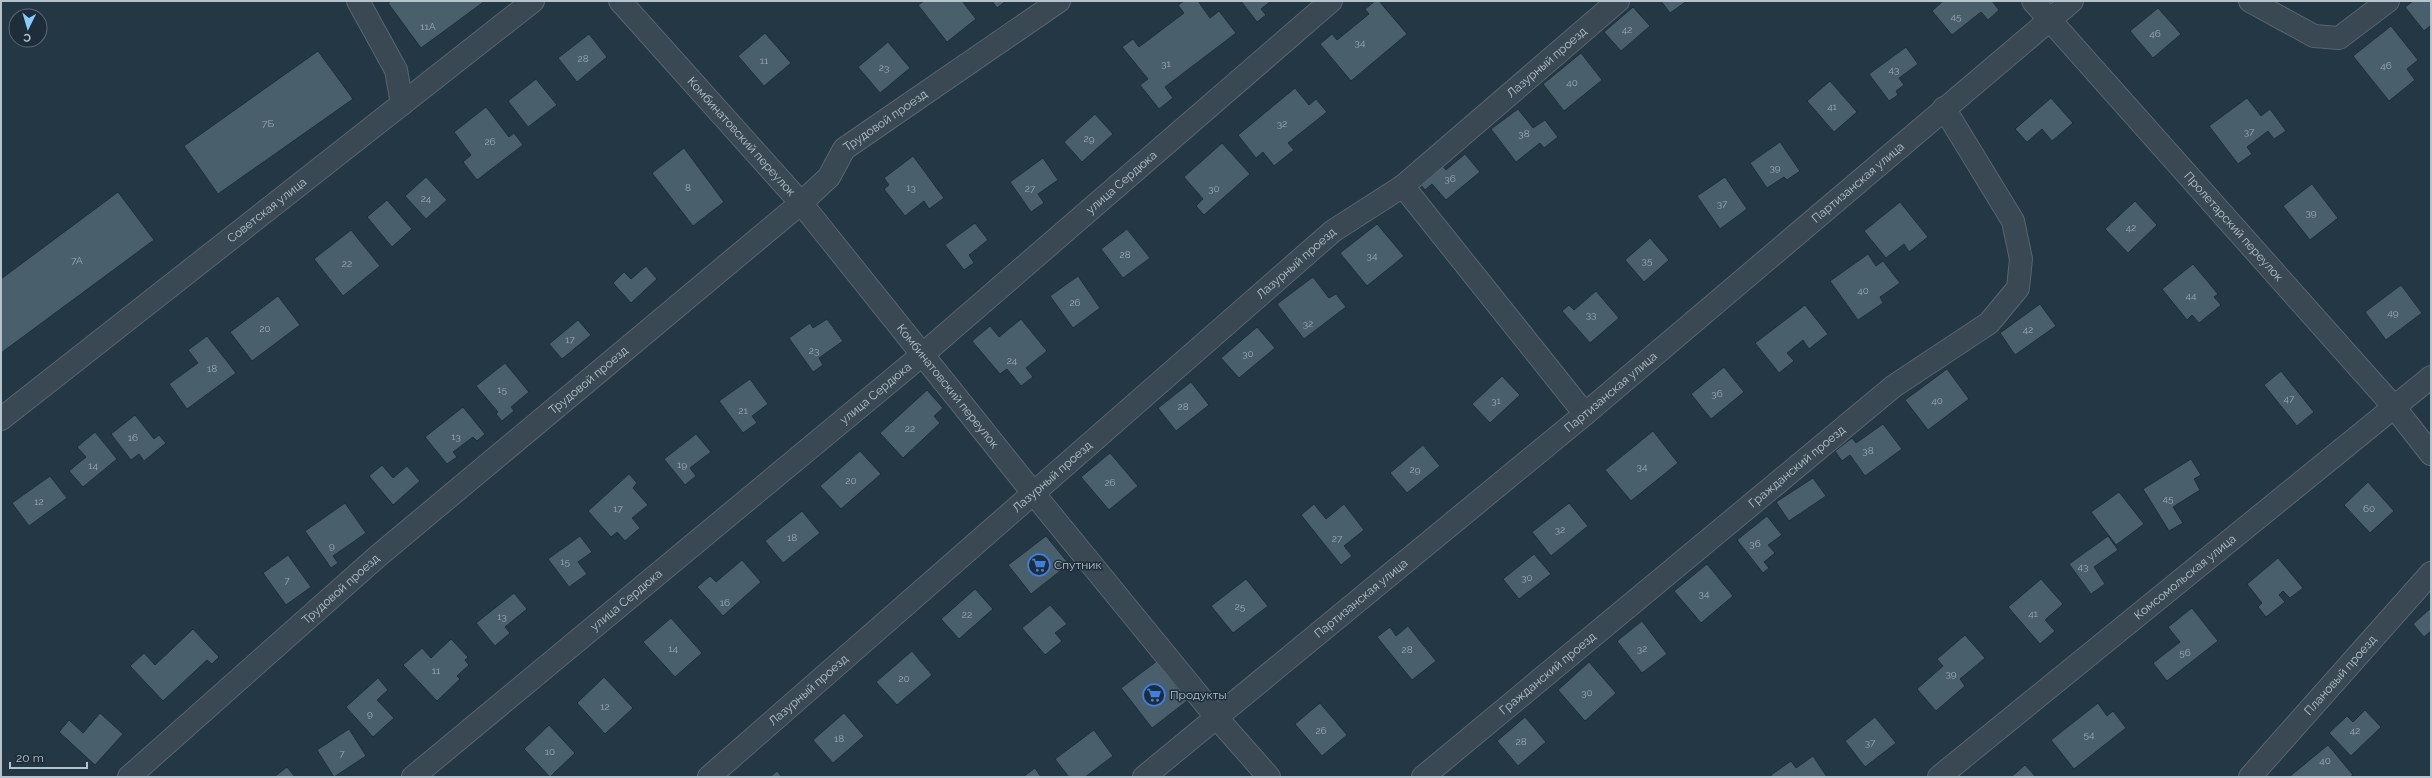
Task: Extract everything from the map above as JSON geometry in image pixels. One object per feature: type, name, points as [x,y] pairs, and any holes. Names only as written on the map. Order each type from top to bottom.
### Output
[{"type":"street","points":[[358,1],[396,70],[402,104]]},
{"type":"street","name":"Советская улица","points":[[1,418],[533,1]]},
{"type":"street","name":"Комбинатовский переулок","points":[[620,1],[801,203],[1034,494],[1217,718],[1269,777]]},
{"type":"street","name":"Трудовой проезд","points":[[129,777],[378,556],[801,203],[829,177],[844,149],[1059,1]]},
{"type":"street","name":"улица Сердюка","points":[[413,777],[922,355],[1331,1]]},
{"type":"street","name":"Лазурный проезд","points":[[710,777],[1333,231],[1403,186],[1618,1]]},
{"type":"street","name":"Пролетарский переулок","points":[[2034,1],[2395,408],[2431,454]]},
{"type":"street","name":"Партизанская улица","points":[[1144,777],[1585,414],[2072,1]]},
{"type":"street","points":[[2250,1],[2314,36],[2339,38],[2388,1]]},
{"type":"street","name":"Гражданский проезд","points":[[1423,777],[1894,386],[1989,323],[2018,288],[2022,259],[2013,221],[1944,108]]},
{"type":"street","points":[[1403,186],[1585,414]]},
{"type":"street","name":"Комсомольская улица","points":[[1939,777],[2395,408],[2431,377]]},
{"type":"street","name":"Плановый проезд","points":[[2250,777],[2431,572]]},
{"type":"building","points":[[391,1],[485,1],[421,48],[388,3]]},
{"type":"building","points":[[924,1],[962,1],[976,19],[947,42],[918,5]]},
{"type":"building","points":[[992,1],[1006,1],[997,8]]},
{"type":"building","points":[[1184,1],[1198,1],[1210,18],[1219,11],[1236,33],[1165,87],[1173,98],[1159,109],[1140,85],[1148,79],[1122,47],[1133,39],[1139,47],[1184,13],[1178,5]]},
{"type":"building","points":[[1241,1],[1271,1],[1261,9],[1266,15],[1257,22]]},
{"type":"building","points":[[1375,1],[1379,1],[1407,34],[1351,81],[1320,44],[1332,34],[1337,40],[1369,14],[1365,9]]},
{"type":"building","points":[[1661,1],[1687,1],[1670,13]]},
{"type":"building","points":[[1943,1],[1992,1],[1999,10],[1988,20],[1981,12],[1952,35],[1932,11]]},
{"type":"building","points":[[2413,1],[2431,1],[2431,25],[2424,31],[2405,7]]},
{"type":"building","points":[[1633,7],[1650,26],[1621,51],[1604,32]]},
{"type":"building","points":[[2158,8],[2181,34],[2153,58],[2130,31]]},
{"type":"building","points":[[2391,26],[2418,60],[2407,69],[2415,80],[2389,101],[2353,56]]},
{"type":"building","points":[[765,33],[791,63],[764,86],[738,56]]},
{"type":"building","points":[[589,34],[607,57],[577,82],[558,58]]},
{"type":"building","points":[[888,42],[910,68],[880,93],[858,67]]},
{"type":"building","points":[[1906,47],[1918,64],[1899,78],[1904,85],[1896,91],[1898,95],[1889,101],[1869,74]]},
{"type":"building","points":[[318,51],[353,99],[218,194],[184,146]]},
{"type":"building","points":[[1581,53],[1602,80],[1564,111],[1543,84]]},
{"type":"building","points":[[536,79],[557,105],[528,127],[508,101]]},
{"type":"building","points":[[1830,81],[1857,112],[1834,132],[1807,101]]},
{"type":"building","points":[[1295,88],[1309,105],[1316,99],[1327,112],[1288,143],[1294,150],[1274,166],[1263,152],[1256,158],[1238,135]]},
{"type":"building","points":[[2051,98],[2073,123],[2052,141],[2042,129],[2027,142],[2015,129]]},
{"type":"building","points":[[2247,98],[2261,116],[2270,109],[2286,131],[2274,139],[2268,131],[2247,147],[2252,154],[2238,164],[2209,126]]},
{"type":"building","points":[[486,107],[509,137],[514,133],[523,145],[477,180],[463,162],[471,155],[454,132]]},
{"type":"building","points":[[1518,109],[1533,128],[1545,120],[1558,137],[1544,148],[1540,143],[1516,162],[1491,129]]},
{"type":"building","points":[[1095,114],[1113,134],[1082,162],[1064,142]]},
{"type":"building","points":[[1780,142],[1800,171],[1787,180],[1784,177],[1767,188],[1750,163]]},
{"type":"building","points":[[1222,143],[1250,174],[1204,215],[1196,206],[1203,199],[1184,177]]},
{"type":"building","points":[[684,148],[724,202],[693,226],[652,173]]},
{"type":"building","points":[[1465,154],[1480,172],[1446,200],[1432,184],[1425,190],[1420,184],[1442,165],[1446,170]]},
{"type":"building","points":[[913,156],[944,198],[929,209],[924,201],[905,216],[884,189],[889,185],[884,178]]},
{"type":"building","points":[[1043,158],[1058,180],[1038,194],[1044,203],[1031,212],[1010,182]]},
{"type":"building","points":[[426,177],[447,200],[426,219],[405,196]]},
{"type":"building","points":[[1725,177],[1747,209],[1720,229],[1697,196]]},
{"type":"building","points":[[2312,184],[2338,218],[2310,240],[2283,206]]},
{"type":"building","points":[[118,192],[154,240],[1,353],[1,279]]},
{"type":"building","points":[[387,200],[412,229],[392,247],[367,217]]},
{"type":"building","points":[[2135,201],[2157,225],[2128,253],[2105,229]]},
{"type":"building","points":[[1900,202],[1928,237],[1909,252],[1904,244],[1886,258],[1864,231]]},
{"type":"building","points":[[975,223],[988,240],[969,255],[974,263],[964,270],[945,245]]},
{"type":"building","points":[[1377,224],[1404,256],[1367,286],[1340,253]]},
{"type":"building","points":[[1127,229],[1150,258],[1123,278],[1101,249]]},
{"type":"building","points":[[351,230],[380,266],[343,296],[314,259]]},
{"type":"building","points":[[1650,238],[1669,260],[1644,282],[1625,260]]},
{"type":"building","points":[[1868,254],[1876,266],[1883,261],[1900,283],[1880,297],[1883,303],[1858,320],[1830,281]]},
{"type":"building","points":[[2193,264],[2218,294],[2214,297],[2221,305],[2199,323],[2192,315],[2187,320],[2162,289]]},
{"type":"building","points":[[646,266],[657,279],[631,303],[613,283],[624,272],[631,279]]},
{"type":"building","points":[[1078,276],[1100,308],[1073,328],[1050,296]]},
{"type":"building","points":[[1313,277],[1329,298],[1336,294],[1346,307],[1304,339],[1277,304]]},
{"type":"building","points":[[2401,285],[2422,313],[2386,340],[2365,312]]},
{"type":"building","points":[[1596,291],[1619,318],[1590,343],[1562,311],[1569,305],[1574,310]]},
{"type":"building","points":[[278,296],[300,325],[252,361],[230,332]]},
{"type":"building","points":[[2040,304],[2056,326],[2015,355],[2000,333]]},
{"type":"building","points":[[1805,305],[1828,334],[1809,349],[1803,340],[1787,353],[1794,361],[1779,373],[1755,343]]},
{"type":"building","points":[[827,319],[843,341],[819,358],[823,365],[813,372],[789,338],[810,323],[813,328]]},
{"type":"building","points":[[1021,319],[1047,351],[1026,368],[1033,377],[1021,386],[1007,369],[1000,374],[972,341],[990,326],[999,337]]},
{"type":"building","points":[[578,320],[591,335],[562,359],[549,344]]},
{"type":"building","points":[[1257,327],[1275,348],[1239,378],[1221,358]]},
{"type":"building","points":[[207,336],[236,373],[187,409],[169,384],[198,363],[188,350]]},
{"type":"building","points":[[505,363],[529,392],[511,407],[514,411],[502,421],[496,414],[498,412],[476,386]]},
{"type":"building","points":[[1724,367],[1744,392],[1711,419],[1691,394]]},
{"type":"building","points":[[1947,369],[1969,399],[1928,430],[1905,400]]},
{"type":"building","points":[[2281,371],[2314,412],[2297,426],[2264,385]]},
{"type":"building","points":[[1502,376],[1520,395],[1490,423],[1472,404]]},
{"type":"building","points":[[750,379],[768,404],[752,416],[757,423],[743,433],[719,401]]},
{"type":"building","points":[[1191,382],[1209,405],[1176,431],[1158,408]]},
{"type":"building","points":[[927,390],[943,408],[934,416],[940,423],[903,458],[880,433]]},
{"type":"building","points":[[463,407],[485,434],[477,441],[473,437],[453,452],[457,457],[447,464],[425,437]]},
{"type":"building","points":[[135,415],[154,439],[159,435],[166,443],[144,461],[139,454],[131,460],[111,434]]},
{"type":"building","points":[[1883,424],[1902,449],[1865,476],[1850,455],[1842,461],[1835,451],[1852,438],[1856,443]]},
{"type":"building","points":[[1653,431],[1678,463],[1631,501],[1605,470]]},
{"type":"building","points":[[95,432],[117,459],[83,487],[69,471],[86,457],[77,447]]},
{"type":"building","points":[[696,434],[711,452],[690,468],[696,476],[685,485],[664,459]]},
{"type":"building","points":[[1423,445],[1440,466],[1407,493],[1390,473]]},
{"type":"building","points":[[860,451],[881,474],[841,509],[820,486]]},
{"type":"building","points":[[1110,453],[1138,486],[1109,510],[1081,477]]},
{"type":"building","points":[[2191,459],[2201,475],[2194,479],[2200,490],[2173,507],[2183,523],[2169,531],[2143,489]]},
{"type":"building","points":[[382,465],[393,478],[407,466],[420,481],[393,505],[369,476]]},
{"type":"building","points":[[629,474],[637,483],[633,488],[648,505],[632,518],[640,528],[625,541],[617,532],[611,537],[588,511]]},
{"type":"building","points":[[50,476],[67,498],[29,526],[12,503]]},
{"type":"building","points":[[1813,478],[1826,496],[1789,521],[1776,502]]},
{"type":"building","points":[[2368,482],[2394,511],[2370,533],[2344,505]]},
{"type":"building","points":[[2119,492],[2144,524],[2116,545],[2091,512]]},
{"type":"building","points":[[345,503],[366,533],[333,556],[338,563],[331,568],[305,531]]},
{"type":"building","points":[[1569,503],[1588,526],[1551,556],[1532,532]]},
{"type":"building","points":[[1314,504],[1326,519],[1344,504],[1364,530],[1344,546],[1352,556],[1341,565],[1301,515]]},
{"type":"building","points":[[802,511],[820,533],[783,563],[765,541]]},
{"type":"building","points":[[1767,516],[1782,535],[1768,545],[1775,553],[1764,562],[1769,568],[1763,573],[1737,540]]},
{"type":"building","points":[[580,536],[592,552],[578,562],[587,574],[569,587],[548,559]]},
{"type":"building","name":"Спутник","points":[[1046,536],[1069,564],[1031,594],[1008,565]]},
{"type":"building","points":[[2108,536],[2118,550],[2094,567],[2105,584],[2091,594],[2069,564]]},
{"type":"building","points":[[1534,554],[1551,574],[1519,599],[1503,579]]},
{"type":"building","points":[[288,555],[311,587],[286,605],[263,573]]},
{"type":"building","points":[[2278,558],[2303,588],[2290,598],[2283,591],[2279,595],[2285,602],[2266,617],[2258,607],[2262,603],[2247,584]]},
{"type":"building","points":[[742,560],[761,582],[723,616],[697,587],[710,576],[716,582]]},
{"type":"building","points":[[1707,564],[1733,596],[1701,623],[1674,591]]},
{"type":"building","points":[[1246,579],[1268,606],[1233,633],[1211,606]]},
{"type":"building","points":[[2041,579],[2063,604],[2045,620],[2055,631],[2040,644],[2008,607]]},
{"type":"building","points":[[975,589],[993,609],[959,639],[941,619]]},
{"type":"building","points":[[514,593],[527,609],[505,627],[510,633],[495,646],[476,623]]},
{"type":"building","points":[[1050,605],[1067,624],[1055,633],[1062,641],[1045,655],[1022,628]]},
{"type":"building","points":[[2192,608],[2218,641],[2167,681],[2153,663],[2180,642],[2168,627]]},
{"type":"building","points":[[2431,608],[2431,631],[2424,637],[2413,624]]},
{"type":"building","points":[[671,618],[702,653],[675,677],[643,642]]},
{"type":"building","points":[[1642,621],[1667,654],[1642,673],[1617,641]]},
{"type":"building","points":[[1408,626],[1436,661],[1412,680],[1377,637],[1390,627],[1396,636]]},
{"type":"building","points":[[193,629],[219,657],[212,664],[207,660],[163,701],[130,666],[144,653],[155,665]]},
{"type":"building","points":[[1965,635],[1985,658],[1960,679],[1965,686],[1936,711],[1917,689],[1943,666],[1937,659]]},
{"type":"building","points":[[451,639],[468,657],[465,660],[469,665],[457,676],[460,679],[437,701],[403,665],[422,648],[431,658]]},
{"type":"building","points":[[912,651],[932,675],[897,705],[876,682]]},
{"type":"building","name":"Продукты","points":[[1157,661],[1187,701],[1152,728],[1121,688]]},
{"type":"building","points":[[1589,662],[1616,693],[1585,721],[1558,690]]},
{"type":"building","points":[[604,677],[633,708],[605,734],[577,703]]},
{"type":"building","points":[[378,678],[388,690],[377,700],[394,718],[373,737],[346,707]]},
{"type":"building","points":[[1320,703],[1347,735],[1322,756],[1295,724]]},
{"type":"building","points":[[2098,703],[2107,716],[2113,711],[2126,728],[2074,769],[2051,740]]},
{"type":"building","points":[[2365,710],[2381,727],[2351,756],[2329,733],[2347,716],[2353,722]]},
{"type":"building","points":[[100,713],[123,734],[95,765],[59,732],[69,720],[83,733]]},
{"type":"building","points":[[844,713],[864,736],[833,763],[813,740]]},
{"type":"building","points":[[1525,717],[1546,742],[1518,766],[1497,741]]},
{"type":"building","points":[[1875,717],[1896,743],[1865,767],[1845,741]]},
{"type":"building","points":[[549,725],[575,753],[550,777],[524,749]]},
{"type":"building","points":[[349,729],[366,756],[334,777],[317,750]]},
{"type":"building","points":[[1094,730],[1113,756],[1085,777],[1069,777],[1055,759]]},
{"type":"building","points":[[2328,745],[2353,775],[2350,777],[2289,777]]},
{"type":"building","points":[[1813,756],[1827,777],[1772,777],[1771,775],[1791,761],[1796,768]]},
{"type":"building","points":[[2025,765],[2036,777],[2011,777]]},
{"type":"building","points":[[287,767],[295,777],[274,777]]},
{"type":"building","points":[[1035,768],[1041,777],[1023,777]]},
{"type":"building","points":[[777,771],[782,777],[770,777]]},
{"type":"place","name":"Спутник","points":[[1039,565]]},
{"type":"place","name":"Продукты","points":[[1154,695]]}]
